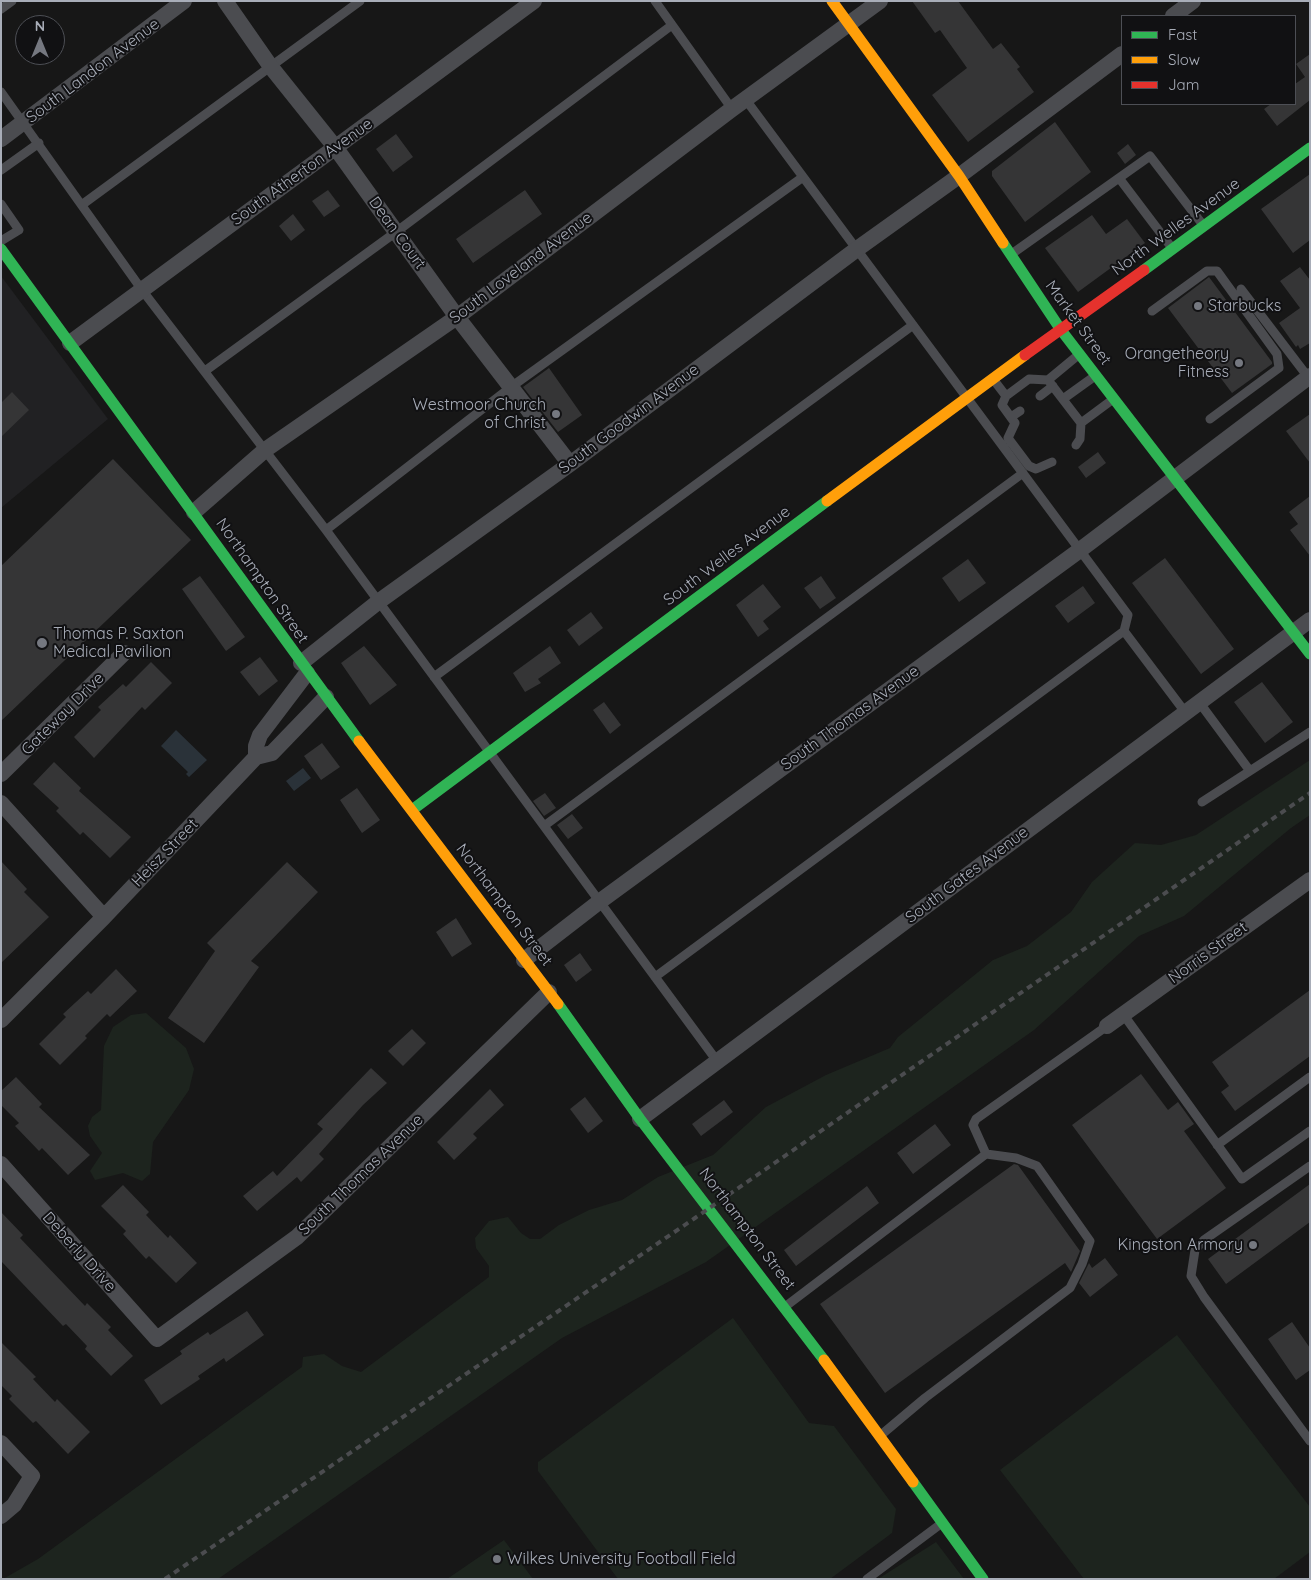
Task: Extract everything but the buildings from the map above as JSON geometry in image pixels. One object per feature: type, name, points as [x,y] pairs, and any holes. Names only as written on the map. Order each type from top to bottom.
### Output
[{"type":"street","name":"South Landon Avenue","points":[[1,139],[184,1]]},
{"type":"street","name":"Dean Court","points":[[225,1],[271,67],[334,148],[457,317],[570,464]]},
{"type":"street","name":"South Atherton Avenue","points":[[70,343],[534,1]]},
{"type":"street","name":"Market Street","points":[[832,1],[959,176],[1061,330],[1310,654]]},
{"type":"street","name":"South Loveland Avenue","points":[[194,512],[265,450],[457,317],[739,104],[880,1]]},
{"type":"street","points":[[1174,15],[1193,1]]},
{"type":"street","name":"South Goodwin Avenue","points":[[304,668],[378,602],[570,464],[856,249],[959,176],[1121,55]]},
{"type":"street","name":"North Welles Avenue","points":[[1061,330],[1310,148]]},
{"type":"street","name":"Northampton Street","points":[[1,249],[194,512],[304,668],[549,992],[640,1119],[786,1306],[983,1579]]},
{"type":"street","name":"South Welles Avenue","points":[[412,810],[490,754],[967,397],[1061,330]]},
{"type":"street","name":"South Thomas Avenue","points":[[524,960],[599,902],[1080,550],[1175,476],[1309,377]]},
{"type":"street","name":"South Gates Avenue","points":[[640,1119],[1310,620]]},
{"type":"street","name":"Gateway Drive","points":[[1,774],[124,653]]},
{"type":"street","points":[[304,668],[260,735],[256,746],[256,757],[272,753],[326,697]]},
{"type":"street","name":"Heisz Street","points":[[1,1020],[104,918],[256,757]]},
{"type":"street","points":[[1,803],[104,918]]},
{"type":"street","name":"Norris Street","points":[[1107,1026],[1310,880]]},
{"type":"street","name":"South Thomas Avenue","points":[[157,1339],[298,1237],[549,992]]},
{"type":"street","name":"Deberly Drive","points":[[1,1164],[157,1339]]},
{"type":"street","points":[[1,1443],[32,1476],[14,1505],[1,1516]]},
{"type":"lane","points":[[1,9],[12,1]]},
{"type":"lane","points":[[83,204],[360,1]]},
{"type":"lane","points":[[655,1],[672,25],[803,177],[1128,615],[1124,631],[655,977]]},
{"type":"lane","points":[[205,371],[396,232],[672,25]]},
{"type":"lane","points":[[1,92],[25,122],[142,290],[326,530],[717,1061]]},
{"type":"lane","points":[[1,170],[39,143]]},
{"type":"lane","points":[[1011,255],[1150,156],[1204,226]]},
{"type":"lane","points":[[326,530],[511,387],[803,177]]},
{"type":"lane","points":[[1120,178],[1173,249]]},
{"type":"lane","points":[[1,204],[19,230],[1,241]]},
{"type":"lane","points":[[1152,311],[1207,271],[1216,272],[1276,354],[1279,368],[1210,419]]},
{"type":"lane","points":[[1241,289],[1309,377]]},
{"type":"lane","points":[[434,677],[913,325]]},
{"type":"lane","points":[[1040,396],[1080,354]]},
{"type":"lane","points":[[1063,399],[1096,375]]},
{"type":"lane","points":[[993,378],[1006,396]]},
{"type":"lane","points":[[1052,462],[1036,469],[1029,466],[1008,438],[1014,423],[1002,405],[1006,396],[1029,379],[1051,383],[1063,399],[1080,423],[1080,439],[1076,445]]},
{"type":"lane","points":[[1080,423],[1114,399]]},
{"type":"lane","points":[[1011,417],[1020,411]]},
{"type":"lane","points":[[544,826],[1023,473]]},
{"type":"lane","points":[[1124,631],[1185,712]]},
{"type":"lane","points":[[1199,702],[1250,771]]},
{"type":"lane","points":[[1202,802],[1310,732]]},
{"type":"lane","points":[[1123,1014],[1242,1179],[1310,1130]]},
{"type":"lane","points":[[986,1154],[973,1124],[976,1119],[1107,1026]]},
{"type":"lane","points":[[1217,1145],[1309,1080]]},
{"type":"lane","points":[[786,1306],[986,1154],[1016,1158],[1037,1166],[1090,1241],[1089,1248],[1070,1288],[925,1398],[880,1436]]},
{"type":"lane","points":[[1310,1166],[1204,1240],[1194,1250],[1191,1276],[1204,1297],[1310,1441]]},
{"type":"lane","points":[[867,1579],[942,1523]]},
{"type":"shaded area","points":[[1,276],[108,419],[1,508]]},
{"type":"shaded area","points":[[176,730],[207,760],[189,777],[186,774],[188,772],[161,746]]},
{"type":"shaded area","points":[[1310,760],[1310,815],[1291,828],[1184,916],[1139,936],[1034,1030],[706,1262],[562,1338],[218,1579],[3,1579],[38,1559],[302,1367],[303,1357],[324,1354],[342,1366],[361,1372],[489,1277],[489,1266],[476,1248],[475,1238],[489,1221],[508,1217],[521,1233],[530,1239],[540,1239],[559,1225],[589,1210],[622,1200],[658,1177],[713,1155],[766,1107],[826,1075],[890,1048],[898,1037],[993,960],[1027,946],[1071,912],[1092,882],[1135,843],[1161,845],[1196,835]]},
{"type":"shaded area","points":[[303,768],[311,778],[294,791],[286,781]]},
{"type":"shaded area","points":[[146,1013],[186,1048],[194,1069],[189,1090],[153,1142],[150,1174],[142,1181],[123,1173],[95,1180],[90,1171],[102,1153],[90,1136],[88,1126],[92,1117],[101,1110],[104,1046],[113,1027],[131,1015]]},
{"type":"shaded area","points":[[733,1318],[809,1423],[834,1426],[896,1509],[892,1533],[830,1579],[618,1579],[538,1471],[538,1462]]},
{"type":"shaded area","points":[[1177,1335],[1310,1507],[1310,1552],[1274,1579],[1084,1579],[1000,1470]]},
{"type":"shaded area","name":"Wilkes University Football Field","points":[[504,1540],[533,1579],[447,1579]]},
{"type":"shaded area","points":[[936,1542],[964,1579],[878,1579]]},
{"type":"railway","points":[[165,1579],[695,1218],[1310,793]]},
{"type":"traffic: fast","points":[[1144,270],[1310,148]]},
{"type":"traffic: fast","points":[[1003,243],[1061,330],[1310,654]]},
{"type":"traffic: fast","points":[[1,249],[359,741]]},
{"type":"traffic: fast","points":[[412,810],[827,501]]},
{"type":"traffic: fast","points":[[558,1004],[640,1119],[824,1360]]},
{"type":"traffic: fast","points":[[913,1482],[983,1579]]},
{"type":"traffic: slow","points":[[832,1],[959,176],[1003,243]]},
{"type":"traffic: slow","points":[[827,501],[1025,355]]},
{"type":"traffic: slow","points":[[359,741],[558,1004]]},
{"type":"traffic: slow","points":[[824,1360],[913,1482]]},
{"type":"traffic: jam","points":[[1025,355],[1144,270]]},
{"type":"place","name":"Starbucks","points":[[1198,306]]},
{"type":"place","name":"Orangetheory Fitness","points":[[1239,363]]},
{"type":"place","name":"Westmoor Church of Christ","points":[[556,414]]},
{"type":"place","name":"Thomas P. Saxton Medical Pavilion","points":[[42,643]]},
{"type":"place","name":"Kingston Armory","points":[[1253,1245]]},
{"type":"place","name":"Wilkes University Football Field","points":[[497,1559]]}]
